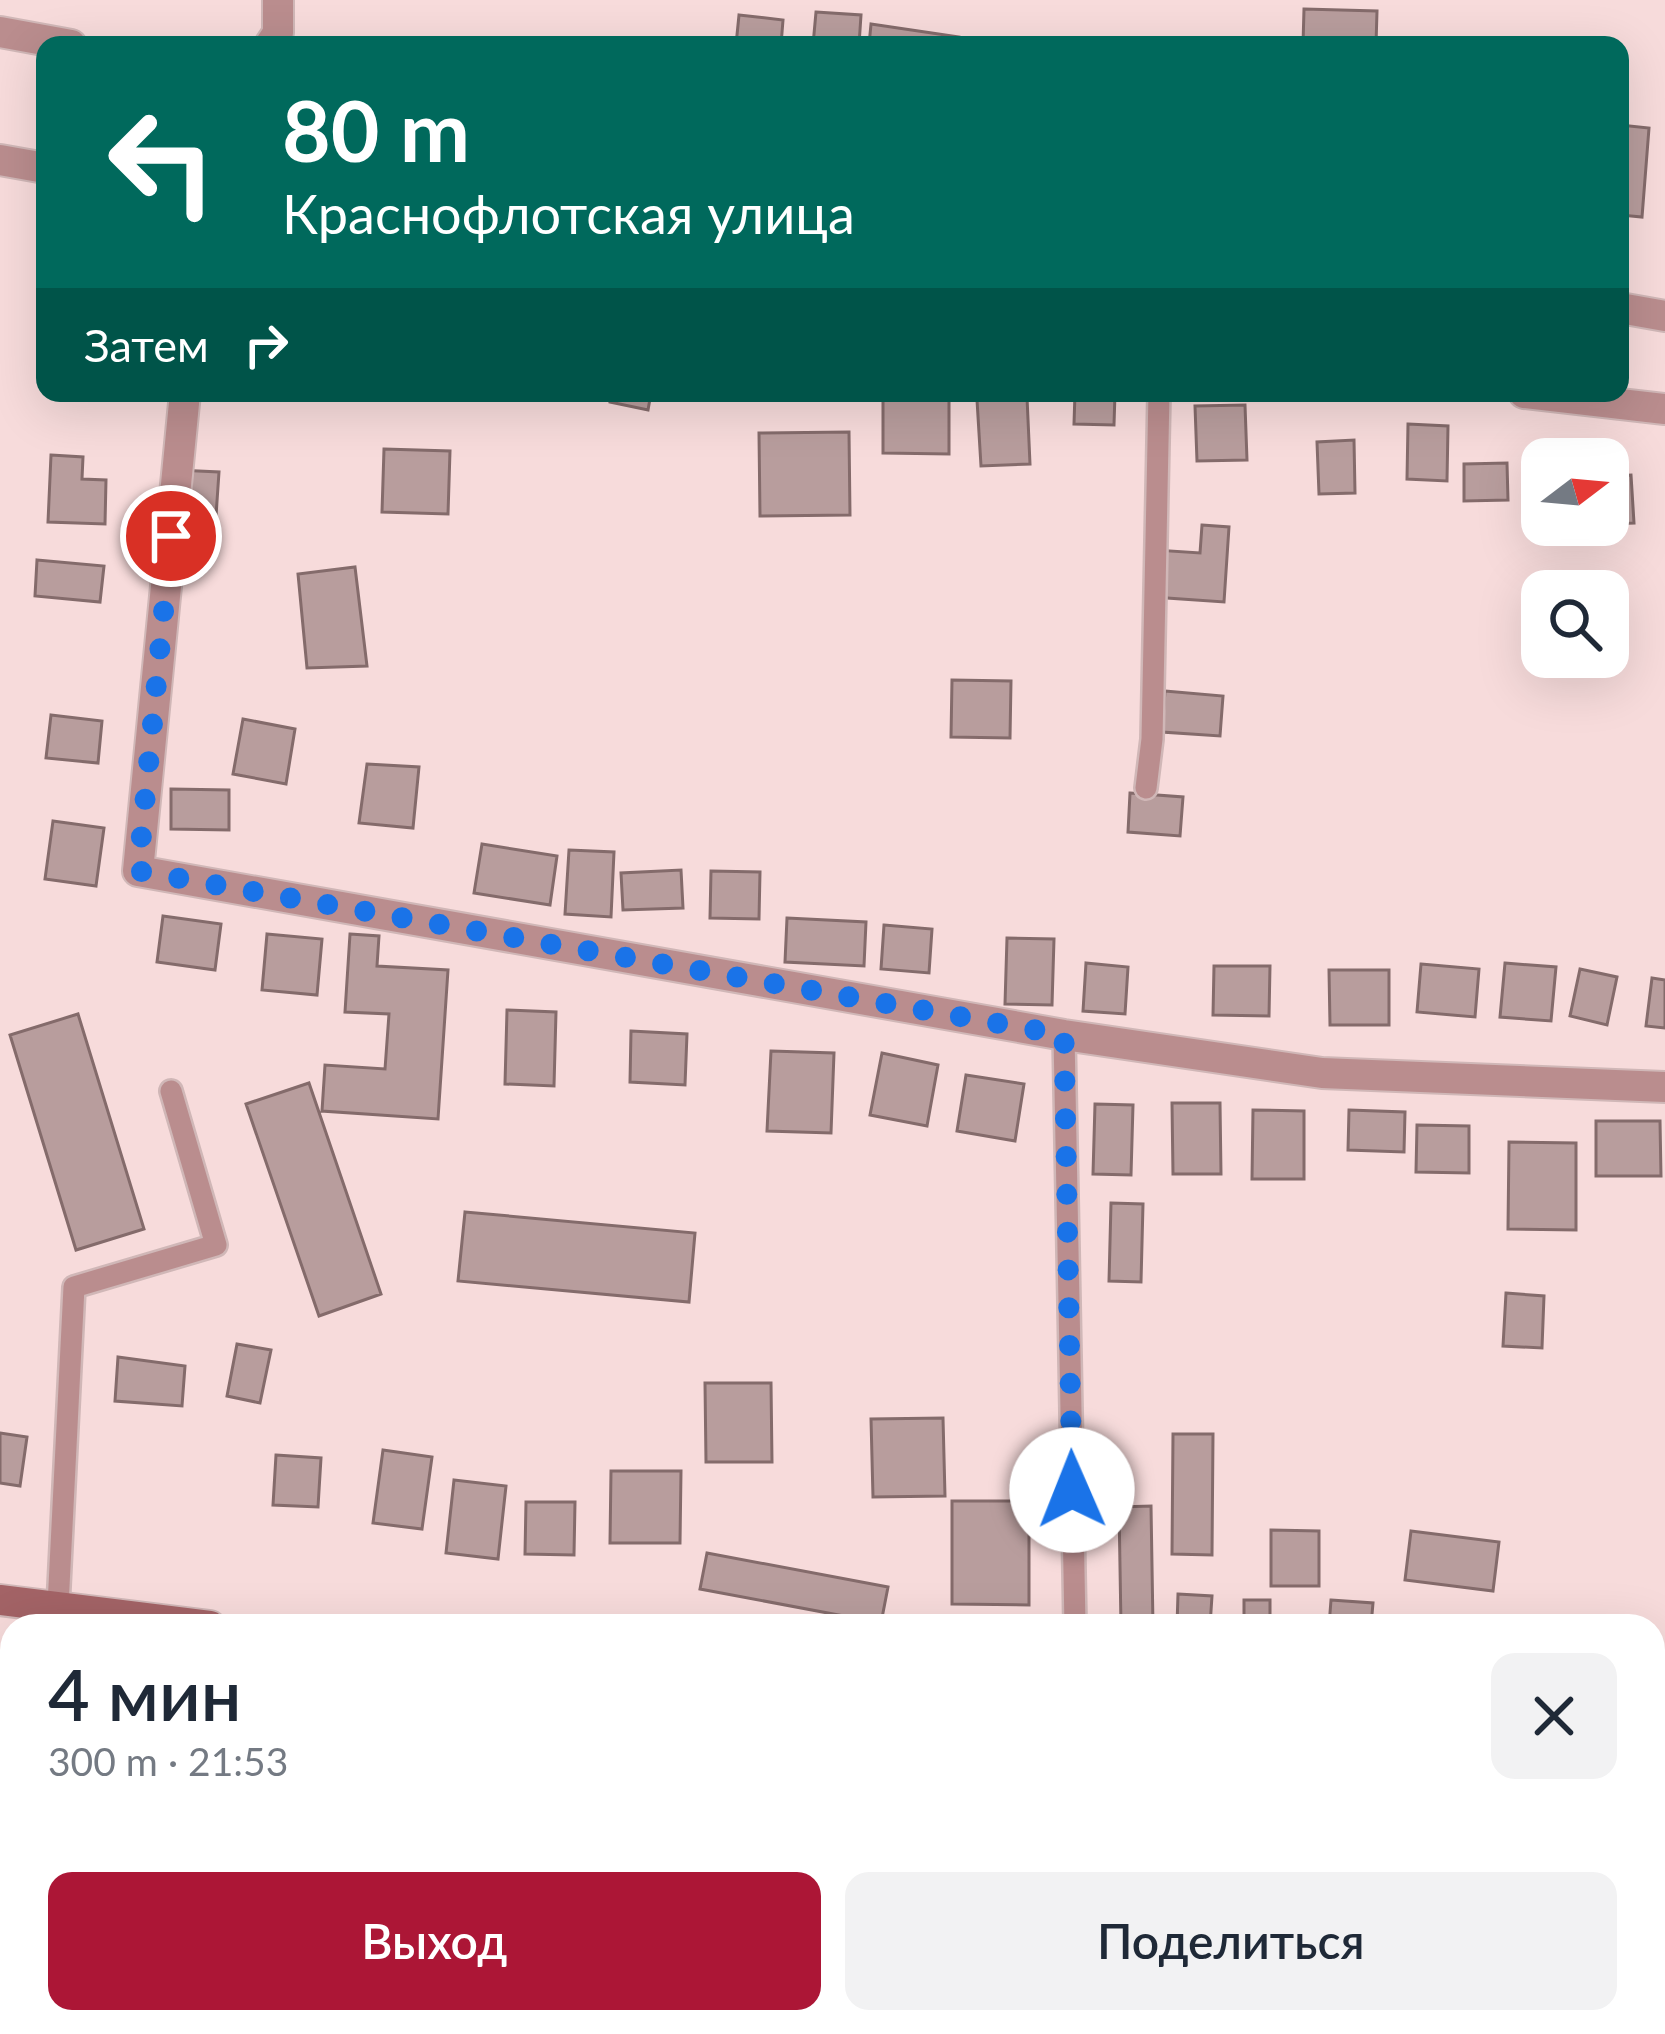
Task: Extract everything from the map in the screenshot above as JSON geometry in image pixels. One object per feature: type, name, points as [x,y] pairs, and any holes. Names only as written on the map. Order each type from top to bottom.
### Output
[{"type":"main road","points":[[0,1600],[48,1614]]},
{"type":"street","points":[[276,36],[278,0]]},
{"type":"street","points":[[0,32],[36,39]]},
{"type":"street","points":[[0,160],[36,166]]},
{"type":"street","points":[[1629,310],[1665,316]]},
{"type":"street","points":[[184,402],[138,871],[1064,1035],[1322,1073],[1665,1087]]},
{"type":"street","points":[[1603,402],[1665,409]]},
{"type":"lane","points":[[1145,788],[1152,739],[1159,402]]},
{"type":"lane","points":[[1064,1035],[1075,1614]]},
{"type":"lane","points":[[58,1614],[74,1287],[217,1245],[171,1091]]},
{"type":"building","points":[[1304,9],[1377,11],[1376,36],[1303,36]]},
{"type":"building","points":[[816,12],[861,15],[860,36],[814,36]]},
{"type":"building","points":[[739,15],[783,20],[782,36],[737,36]]},
{"type":"building","points":[[871,24],[952,36],[870,36]]},
{"type":"building","points":[[1629,126],[1649,128],[1642,217],[1629,216]]},
{"type":"building","points":[[610,402],[649,402],[648,410]]},
{"type":"building","points":[[883,402],[949,402],[949,454],[883,453]]},
{"type":"building","points":[[977,402],[1027,402],[1030,464],[981,466]]},
{"type":"building","points":[[1075,402],[1115,402],[1114,425],[1074,424]]},
{"type":"building","points":[[1245,405],[1247,460],[1197,461],[1195,406]]},
{"type":"building","points":[[1408,424],[1448,426],[1447,481],[1407,479]]},
{"type":"building","points":[[849,432],[850,515],[760,516],[759,433]]},
{"type":"building","points":[[1354,440],[1355,493],[1319,494],[1317,442]]},
{"type":"building","points":[[384,449],[450,451],[448,514],[382,512]]},
{"type":"building","points":[[51,455],[83,457],[82,479],[106,480],[105,524],[48,522]]},
{"type":"building","points":[[1507,463],[1508,500],[1464,501],[1464,464]]},
{"type":"building","points":[[177,470],[219,472],[216,516],[175,514]]},
{"type":"building","points":[[1631,475],[1634,523],[1629,523]]},
{"type":"building","points":[[1202,525],[1229,527],[1224,602],[1153,597],[1156,550],[1200,553]]},
{"type":"building","points":[[37,560],[104,566],[100,602],[35,596]]},
{"type":"building","points":[[355,567],[367,666],[307,668],[298,574]]},
{"type":"building","points":[[952,680],[1011,681],[1010,738],[951,737]]},
{"type":"building","points":[[1165,691],[1223,696],[1220,736],[1162,732]]},
{"type":"building","points":[[51,715],[102,721],[98,763],[46,758]]},
{"type":"building","points":[[243,719],[295,729],[286,784],[233,774]]},
{"type":"building","points":[[367,764],[419,767],[413,828],[359,823]]},
{"type":"building","points":[[171,789],[229,790],[229,830],[171,829]]},
{"type":"building","points":[[1130,793],[1183,797],[1180,836],[1128,832]]},
{"type":"building","points":[[53,821],[104,828],[96,886],[45,879]]},
{"type":"building","points":[[482,844],[557,856],[550,905],[474,893]]},
{"type":"building","points":[[569,850],[614,852],[611,917],[565,914]]},
{"type":"building","points":[[681,870],[683,908],[623,910],[621,873]]},
{"type":"building","points":[[711,871],[760,872],[759,919],[710,918]]},
{"type":"building","points":[[163,916],[221,924],[215,970],[157,962]]},
{"type":"building","points":[[787,918],[866,922],[864,966],[785,962]]},
{"type":"building","points":[[884,925],[932,929],[929,973],[881,969]]},
{"type":"building","points":[[267,934],[322,939],[317,995],[262,990]]},
{"type":"building","points":[[350,934],[379,936],[377,966],[448,970],[438,1119],[322,1111],[325,1065],[385,1069],[389,1014],[345,1012]]},
{"type":"building","points":[[1007,938],[1054,939],[1052,1005],[1005,1004]]},
{"type":"building","points":[[1086,963],[1128,967],[1125,1014],[1083,1011]]},
{"type":"building","points":[[1505,963],[1556,967],[1551,1021],[1500,1017]]},
{"type":"building","points":[[1421,964],[1479,969],[1475,1017],[1417,1012]]},
{"type":"building","points":[[1214,966],[1270,966],[1269,1016],[1213,1015]]},
{"type":"building","points":[[1580,969],[1617,977],[1607,1025],[1570,1016]]},
{"type":"building","points":[[1329,970],[1389,970],[1389,1025],[1330,1025]]},
{"type":"building","points":[[1652,978],[1665,980],[1665,1028],[1646,1026]]},
{"type":"building","points":[[507,1010],[556,1012],[554,1086],[505,1084]]},
{"type":"building","points":[[78,1014],[144,1229],[76,1250],[10,1035]]},
{"type":"building","points":[[631,1031],[687,1034],[685,1085],[630,1082]]},
{"type":"building","points":[[771,1051],[834,1053],[831,1133],[767,1131]]},
{"type":"building","points":[[882,1053],[938,1065],[927,1126],[870,1115]]},
{"type":"building","points":[[966,1075],[1024,1084],[1015,1141],[957,1131]]},
{"type":"building","points":[[309,1083],[381,1294],[319,1316],[246,1104]]},
{"type":"building","points":[[1172,1103],[1220,1103],[1221,1174],[1173,1174]]},
{"type":"building","points":[[1095,1104],[1133,1105],[1131,1175],[1093,1174]]},
{"type":"building","points":[[1253,1110],[1304,1111],[1304,1179],[1252,1179]]},
{"type":"building","points":[[1349,1110],[1405,1112],[1404,1152],[1348,1150]]},
{"type":"building","points":[[1596,1121],[1660,1121],[1661,1176],[1596,1176]]},
{"type":"building","points":[[1417,1125],[1469,1126],[1469,1173],[1416,1172]]},
{"type":"building","points":[[1509,1142],[1576,1143],[1576,1230],[1508,1229]]},
{"type":"building","points":[[1111,1203],[1143,1204],[1141,1282],[1109,1281]]},
{"type":"building","points":[[465,1212],[695,1233],[689,1302],[458,1281]]},
{"type":"building","points":[[1506,1293],[1544,1296],[1542,1348],[1503,1346]]},
{"type":"building","points":[[237,1344],[271,1350],[260,1403],[227,1396]]},
{"type":"building","points":[[118,1357],[185,1366],[182,1406],[115,1401]]},
{"type":"building","points":[[705,1383],[771,1383],[772,1462],[706,1462]]},
{"type":"building","points":[[943,1418],[945,1496],[873,1497],[871,1419]]},
{"type":"building","points":[[0,1433],[27,1437],[20,1486],[0,1483]]},
{"type":"building","points":[[1173,1434],[1213,1434],[1212,1555],[1172,1554]]},
{"type":"building","points":[[383,1450],[432,1457],[422,1529],[373,1523]]},
{"type":"building","points":[[276,1455],[321,1458],[318,1507],[273,1505]]},
{"type":"building","points":[[611,1471],[681,1471],[680,1543],[610,1543]]},
{"type":"building","points":[[454,1480],[506,1486],[498,1559],[446,1553]]},
{"type":"building","points":[[952,1501],[1029,1501],[1029,1605],[952,1604]]},
{"type":"building","points":[[526,1502],[575,1502],[574,1555],[525,1554]]},
{"type":"building","points":[[1151,1506],[1153,1614],[1121,1614],[1119,1507]]},
{"type":"building","points":[[1271,1530],[1319,1531],[1319,1586],[1271,1586]]},
{"type":"building","points":[[1411,1531],[1499,1542],[1493,1591],[1405,1580]]},
{"type":"building","points":[[707,1553],[888,1587],[883,1614],[833,1614],[700,1589]]},
{"type":"building","points":[[1178,1594],[1212,1596],[1211,1614],[1177,1614]]},
{"type":"building","points":[[1244,1600],[1270,1600],[1270,1614],[1244,1614]]},
{"type":"building","points":[[1331,1600],[1373,1603],[1372,1614],[1330,1614]]},
{"type":"route","points":[[171,536],[138,871],[1064,1035],[1072,1490]]}]
